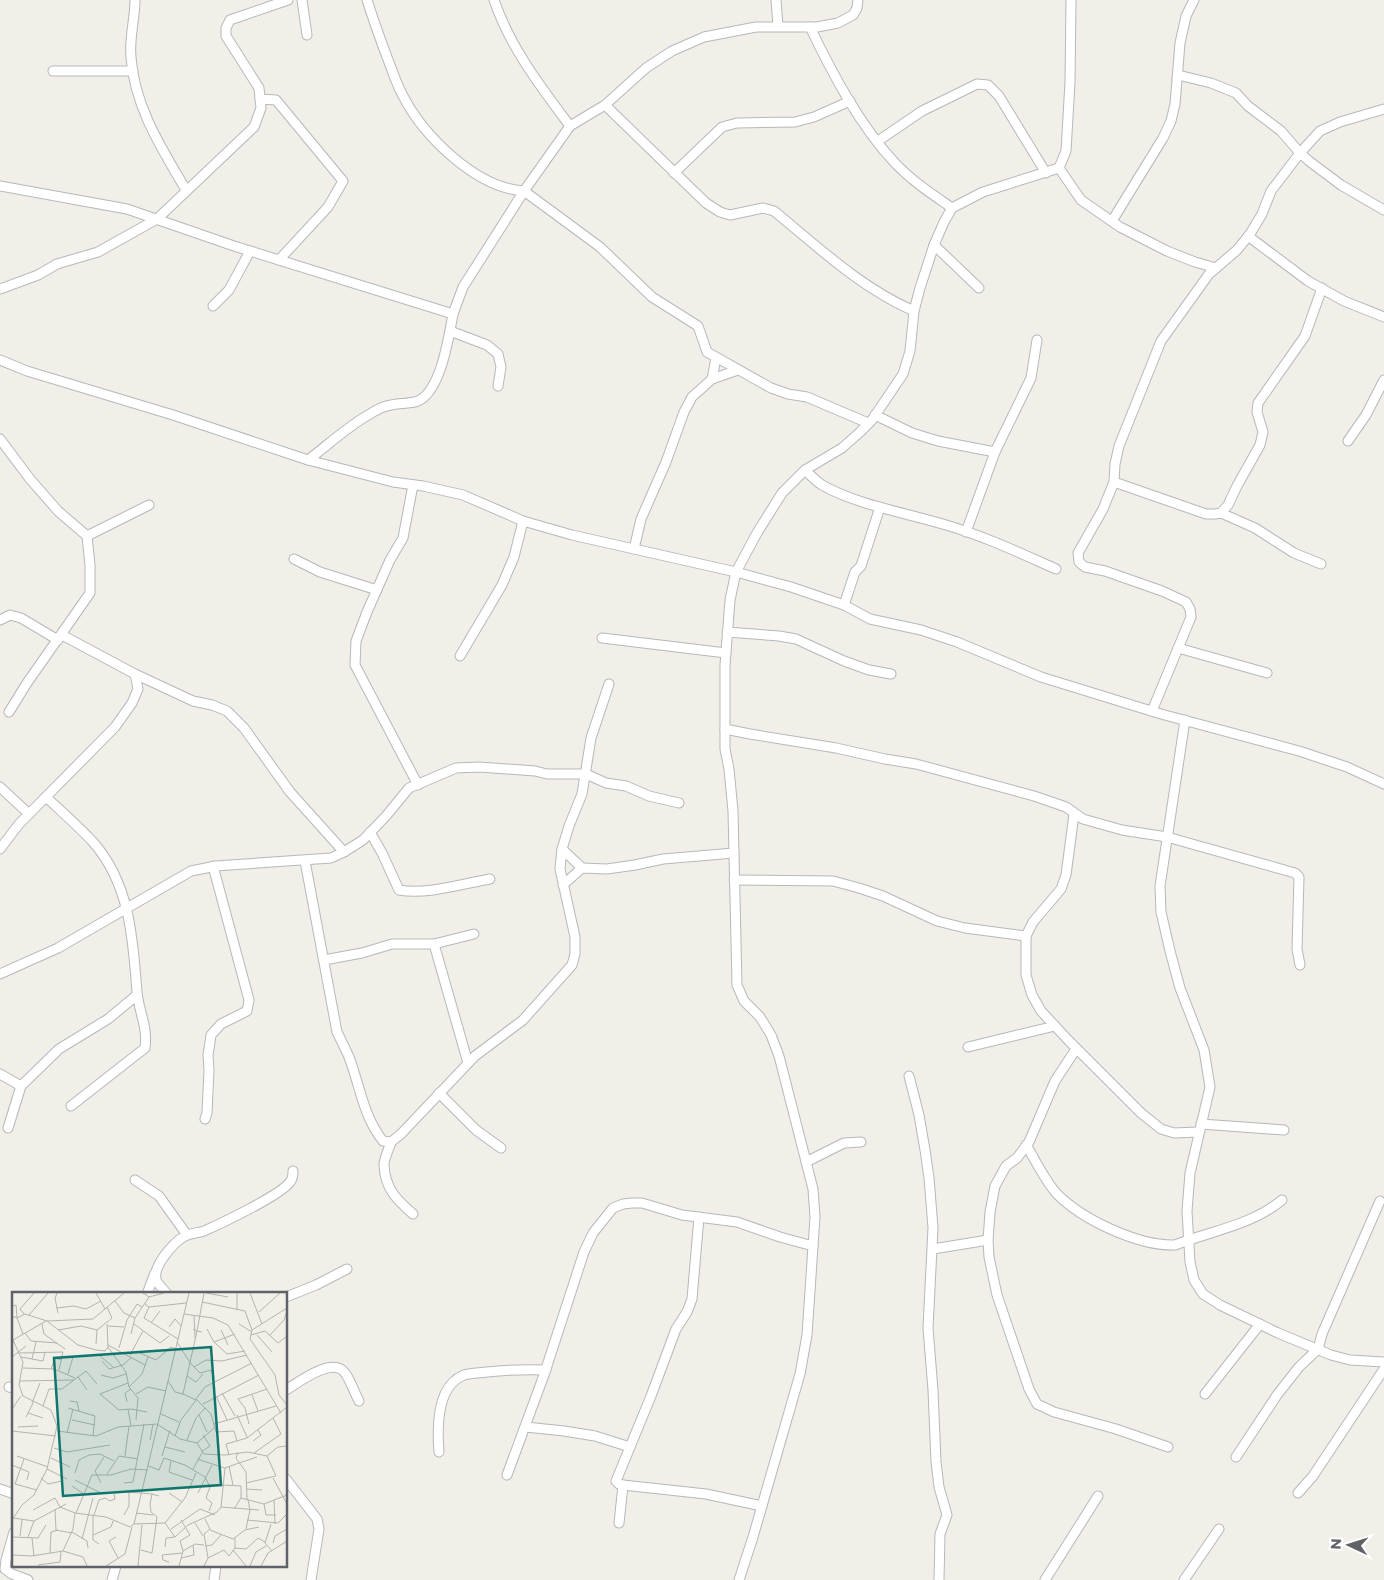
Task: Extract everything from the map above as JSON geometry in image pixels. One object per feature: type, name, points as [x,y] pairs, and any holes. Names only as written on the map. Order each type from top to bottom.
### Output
[{"type":"street","points":[[135,0],[135,15],[130,43],[137,90],[146,117],[161,148],[186,190]]},
{"type":"street","points":[[0,289],[38,275],[57,264],[98,252],[157,219],[254,127],[261,108],[260,88],[226,36],[226,28],[230,20],[288,0]]},
{"type":"street","points":[[302,0],[307,35]]},
{"type":"street","points":[[367,0],[402,94],[422,126],[471,172],[498,186],[524,191],[600,247],[652,297],[698,326],[708,352],[716,358],[771,388],[788,394],[807,397],[868,424]]},
{"type":"street","points":[[494,0],[513,45],[535,79],[570,126]]},
{"type":"street","points":[[776,0],[778,26]]},
{"type":"street","points":[[308,460],[370,414],[390,405],[406,404],[420,400],[431,390],[439,370],[453,314],[463,286],[524,191],[570,126],[605,105],[646,68],[672,51],[704,37],[756,27],[810,27],[838,23],[853,15],[857,8],[858,0]]},
{"type":"street","points":[[738,1580],[762,1506],[800,1374],[807,1335],[815,1217],[814,1189],[779,1056],[771,1035],[760,1017],[744,1001],[737,985],[733,811],[729,768],[725,749],[726,653],[730,600],[736,572],[756,533],[782,493],[805,470],[842,448],[868,424],[902,374],[910,351],[914,311],[934,245],[952,208],[982,192],[1059,168],[1066,151],[1070,82],[1071,0]]},
{"type":"street","points":[[1112,221],[1164,138],[1171,121],[1178,76],[1180,43],[1186,16],[1194,0]]},
{"type":"street","points":[[810,27],[822,53],[850,101],[894,162],[919,185],[952,208]]},
{"type":"street","points":[[53,71],[133,71]]},
{"type":"street","points":[[1178,76],[1211,84],[1236,93],[1248,106],[1281,131],[1300,153],[1341,185],[1384,210]]},
{"type":"street","points":[[878,141],[922,111],[977,84],[988,85],[999,96],[1046,173]]},
{"type":"street","points":[[260,99],[276,100],[343,181],[328,207],[279,260]]},
{"type":"street","points":[[674,173],[722,127],[737,123],[795,122],[814,118],[850,101]]},
{"type":"street","points":[[605,105],[674,173],[720,212],[730,215],[763,208],[774,211],[844,268],[892,301],[914,311]]},
{"type":"street","points":[[1152,711],[1190,617],[1190,609],[1186,602],[1162,591],[1085,566],[1079,562],[1078,553],[1104,509],[1114,482],[1114,464],[1119,446],[1161,341],[1209,274],[1237,250],[1248,236],[1262,214],[1271,191],[1300,153],[1320,132],[1340,122],[1383,108]]},
{"type":"street","points":[[1059,168],[1082,200],[1112,221],[1167,251],[1216,268]]},
{"type":"street","points":[[0,186],[127,209],[186,231],[453,314]]},
{"type":"street","points":[[1248,236],[1289,268],[1322,288],[1344,301],[1384,317]]},
{"type":"street","points":[[934,245],[979,288]]},
{"type":"street","points":[[214,306],[229,290],[250,251]]},
{"type":"street","points":[[1221,513],[1228,505],[1260,445],[1263,432],[1257,412],[1258,403],[1305,336],[1322,288]]},
{"type":"street","points":[[450,331],[487,345],[498,354],[501,367],[498,386]]},
{"type":"street","points":[[966,532],[995,452],[1031,378],[1038,340]]},
{"type":"street","points":[[712,379],[716,358]]},
{"type":"street","points":[[0,360],[27,371],[173,415],[308,460],[393,482],[463,495],[523,521],[572,535],[736,572],[791,587],[844,605],[870,619],[921,630],[956,642],[1041,678],[1152,711],[1299,751],[1347,767],[1384,784]]},
{"type":"street","points":[[634,549],[641,519],[666,462],[684,412],[692,397],[712,379],[738,370]]},
{"type":"street","points":[[1348,441],[1366,415],[1384,380]]},
{"type":"street","points":[[875,415],[912,433],[938,441],[995,452]]},
{"type":"street","points":[[0,439],[30,479],[58,511],[88,536],[90,565],[90,593],[9,712]]},
{"type":"street","points":[[805,470],[820,484],[838,493],[906,515],[946,525],[1056,569]]},
{"type":"street","points":[[1114,482],[1206,514],[1221,513],[1255,528],[1294,553],[1321,564]]},
{"type":"street","points":[[413,485],[403,538],[390,560],[367,612],[356,641],[355,664],[418,784]]},
{"type":"street","points":[[88,536],[149,505]]},
{"type":"street","points":[[844,605],[855,572],[861,566],[880,506]]},
{"type":"street","points":[[460,656],[502,585],[514,556],[523,521]]},
{"type":"street","points":[[294,559],[320,572],[377,590]]},
{"type":"street","points":[[0,620],[10,615],[21,618],[193,701],[212,705],[227,711],[244,728],[290,792],[344,852]]},
{"type":"street","points":[[727,632],[796,639],[844,661],[869,670],[890,674]]},
{"type":"street","points":[[602,638],[726,653]]},
{"type":"street","points":[[1178,648],[1267,673]]},
{"type":"street","points":[[0,849],[19,824],[115,727],[132,703],[138,689],[135,674]]},
{"type":"street","points":[[413,1214],[396,1200],[389,1188],[384,1164],[391,1142],[401,1134],[468,1063],[523,1020],[567,973],[572,965],[575,954],[575,937],[560,869],[562,849],[582,794],[591,738],[609,684]]},
{"type":"street","points":[[1184,720],[1160,886],[1161,912],[1180,988],[1198,1033],[1208,1066],[1210,1087],[1190,1173],[1187,1210],[1190,1262],[1194,1280],[1203,1294],[1220,1305],[1318,1350],[1350,1360],[1384,1362]]},
{"type":"street","points":[[725,729],[916,764],[1034,796],[1066,807],[1083,819],[1122,830],[1167,837],[1295,873],[1299,877],[1297,949],[1300,965]]},
{"type":"street","points":[[0,974],[58,948],[191,871],[213,866],[331,858],[363,840],[409,788],[456,768],[479,767],[535,771],[547,774],[586,774],[606,783],[626,786],[648,796],[679,803]]},
{"type":"street","points":[[0,787],[29,814]]},
{"type":"street","points":[[46,797],[94,843],[115,875],[123,892],[136,960],[137,995],[147,1035],[145,1048],[71,1106]]},
{"type":"street","points":[[1074,814],[1066,875],[1061,889],[1033,922],[1026,936],[1026,976],[1032,995],[1041,1011],[1076,1049],[1141,1113],[1161,1129],[1174,1133],[1199,1128],[1284,1130]]},
{"type":"street","points":[[370,832],[399,890],[446,888],[490,879]]},
{"type":"street","points":[[562,849],[582,868],[607,869],[663,859],[734,853]]},
{"type":"street","points":[[305,861],[337,1032],[349,1058],[360,1097],[375,1132],[383,1141],[391,1142]]},
{"type":"street","points":[[205,1119],[207,1113],[210,1036],[221,1024],[247,1011],[248,1000],[213,866]]},
{"type":"street","points":[[563,885],[582,868]]},
{"type":"street","points":[[734,880],[833,881],[883,896],[938,921],[965,928],[1026,936]]},
{"type":"street","points":[[324,960],[362,953],[392,944],[434,944],[474,934]]},
{"type":"street","points":[[434,944],[468,1063]]},
{"type":"street","points":[[8,1128],[21,1086],[59,1049],[108,1019],[137,995]]},
{"type":"street","points":[[968,1047],[1054,1026]]},
{"type":"street","points":[[1076,1049],[1055,1081],[1026,1145],[1017,1158],[1006,1166],[995,1186],[990,1212],[989,1257],[1004,1320],[1029,1389],[1037,1404],[1054,1412],[1116,1429],[1168,1447]]},
{"type":"street","points":[[0,1074],[21,1086]]},
{"type":"street","points":[[909,1076],[919,1115],[929,1178],[933,1249],[928,1328],[936,1462],[939,1487],[947,1514],[940,1534],[939,1580]]},
{"type":"street","points":[[438,1093],[476,1130],[501,1148]]},
{"type":"street","points":[[806,1162],[844,1143],[862,1142]]},
{"type":"street","points":[[1026,1145],[1056,1192],[1068,1204],[1087,1217],[1114,1230],[1164,1246],[1175,1245],[1248,1220],[1269,1210],[1282,1200]]},
{"type":"street","points":[[148,1292],[158,1265],[177,1242],[187,1235],[203,1231],[221,1223],[277,1194],[291,1182],[293,1171]]},
{"type":"street","points":[[135,1180],[160,1196],[187,1235]]},
{"type":"street","points":[[1236,1457],[1277,1394],[1299,1367],[1318,1350],[1322,1334],[1380,1201]]},
{"type":"street","points":[[507,1475],[546,1370],[584,1252],[593,1233],[614,1208],[623,1204],[642,1203],[682,1215],[737,1222],[813,1246]]},
{"type":"street","points":[[699,1217],[692,1298],[687,1312],[676,1329],[616,1481],[623,1486],[706,1494],[762,1506]]},
{"type":"street","points":[[933,1249],[988,1240]]},
{"type":"street","points":[[288,1297],[347,1269]]},
{"type":"street","points":[[156,1272],[157,1280],[166,1292]]},
{"type":"street","points":[[1206,1394],[1260,1324]]},
{"type":"street","points":[[288,1389],[328,1366],[344,1371],[358,1401]]},
{"type":"street","points":[[439,1452],[439,1416],[449,1386],[457,1379],[465,1375],[514,1369],[546,1370]]},
{"type":"street","points":[[1298,1493],[1313,1476],[1384,1369]]},
{"type":"street","points":[[526,1427],[595,1436],[630,1447]]},
{"type":"street","points":[[288,1482],[317,1519],[319,1529],[311,1580]]},
{"type":"street","points":[[619,1524],[623,1486]]},
{"type":"street","points":[[0,1489],[12,1493]]},
{"type":"street","points":[[1045,1580],[1098,1496]]},
{"type":"street","points":[[1184,1580],[1219,1529]]},
{"type":"street","points":[[12,1539],[6,1560],[6,1569],[12,1574],[28,1580]]}]
